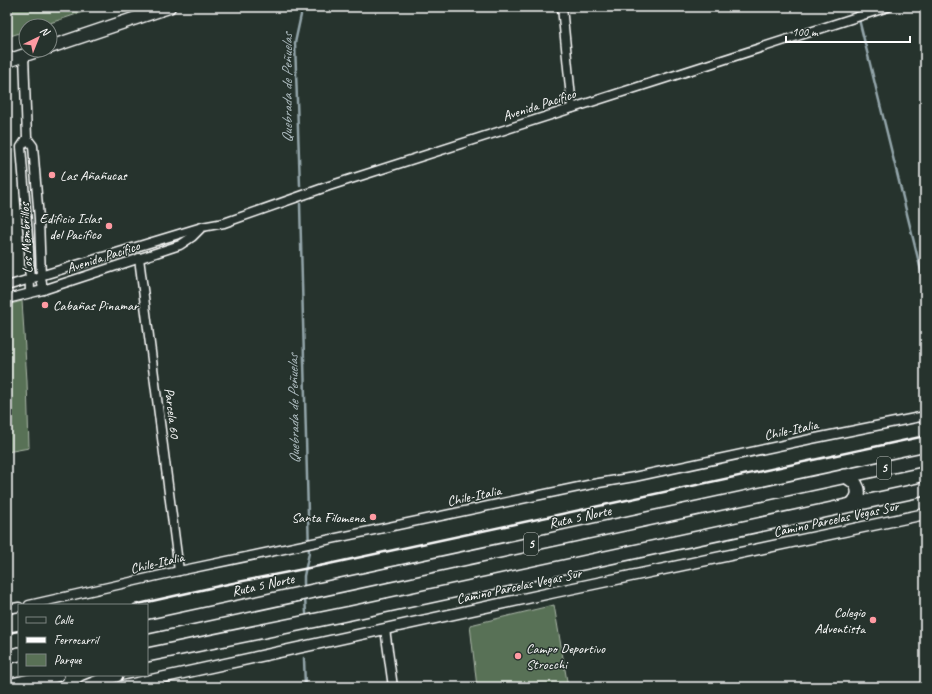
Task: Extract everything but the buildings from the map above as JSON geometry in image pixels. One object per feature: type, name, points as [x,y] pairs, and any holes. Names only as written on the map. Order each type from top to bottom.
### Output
[{"type":"highway","name":"Ruta 5 Norte","points":[[148,627],[925,459]]},
{"type":"highway","points":[[844,476],[856,483],[858,489],[856,499],[851,505]]},
{"type":"highway","name":"5","points":[[148,655],[351,613],[925,489]]},
{"type":"highway","points":[[148,662],[185,647]]},
{"type":"highway","points":[[7,657],[18,654]]},
{"type":"highway","points":[[7,686],[52,676]]},
{"type":"highway","points":[[86,687],[114,676]]},
{"type":"main road","points":[[58,44],[169,7]]},
{"type":"main road","points":[[7,62],[18,57]]},
{"type":"street","points":[[562,7],[572,108]]},
{"type":"street","name":"Avenida Pacífico","points":[[7,286],[41,277],[202,227],[224,223],[329,186],[849,18],[885,8]]},
{"type":"street","name":"Los Membrillos","points":[[24,58],[27,138],[22,147],[30,293]]},
{"type":"street","name":"Los Membrillos","points":[[27,138],[33,146],[43,290]]},
{"type":"street","name":"Avenida Pacífico","points":[[7,299],[43,290],[180,245],[192,237],[202,227]]},
{"type":"street","name":"Parcela 60","points":[[139,258],[179,571]]},
{"type":"street","name":"Chile-Italia","points":[[33,604],[179,571],[925,416]]},
{"type":"street","name":"Camino Parcelas Vegas Sur","points":[[119,687],[925,514]]},
{"type":"street","points":[[7,609],[18,607]]},
{"type":"street","points":[[385,629],[393,687]]},
{"type":"green space","points":[[7,7],[98,7],[58,20],[58,18],[18,18],[18,34],[7,37]]},
{"type":"green space","points":[[22,301],[29,448],[7,452],[7,305]]},
{"type":"green space","name":"Campo Deportivo Strocchi","points":[[554,605],[568,687],[477,687],[470,625]]},
{"type":"waterway","points":[[856,7],[925,287]]},
{"type":"waterway","name":"Quebrada de Peñuelas","points":[[300,186],[295,43],[301,15]]},
{"type":"waterway","name":"Quebrada de Peñuelas","points":[[300,204],[309,553],[304,576],[304,589]]},
{"type":"waterway","name":"Quebrada de Peñuelas","points":[[305,598],[306,613]]},
{"type":"waterway","name":"Quebrada de Peñuelas","points":[[304,658],[305,687]]},
{"type":"railway","points":[[138,604],[925,436]]},
{"type":"railway","points":[[7,633],[18,631]]},
{"type":"place","name":"Las Añañucas","points":[[52,175]]},
{"type":"place","name":"Edificio Islas del Pacífico","points":[[109,226]]},
{"type":"place","name":"Cabañas Pinamar","points":[[45,305]]},
{"type":"place","name":"Santa Filomena","points":[[373,517]]},
{"type":"place","name":"Colegio Adventista","points":[[873,620]]},
{"type":"place","name":"Campo Deportivo Strocchi","points":[[518,656]]}]
